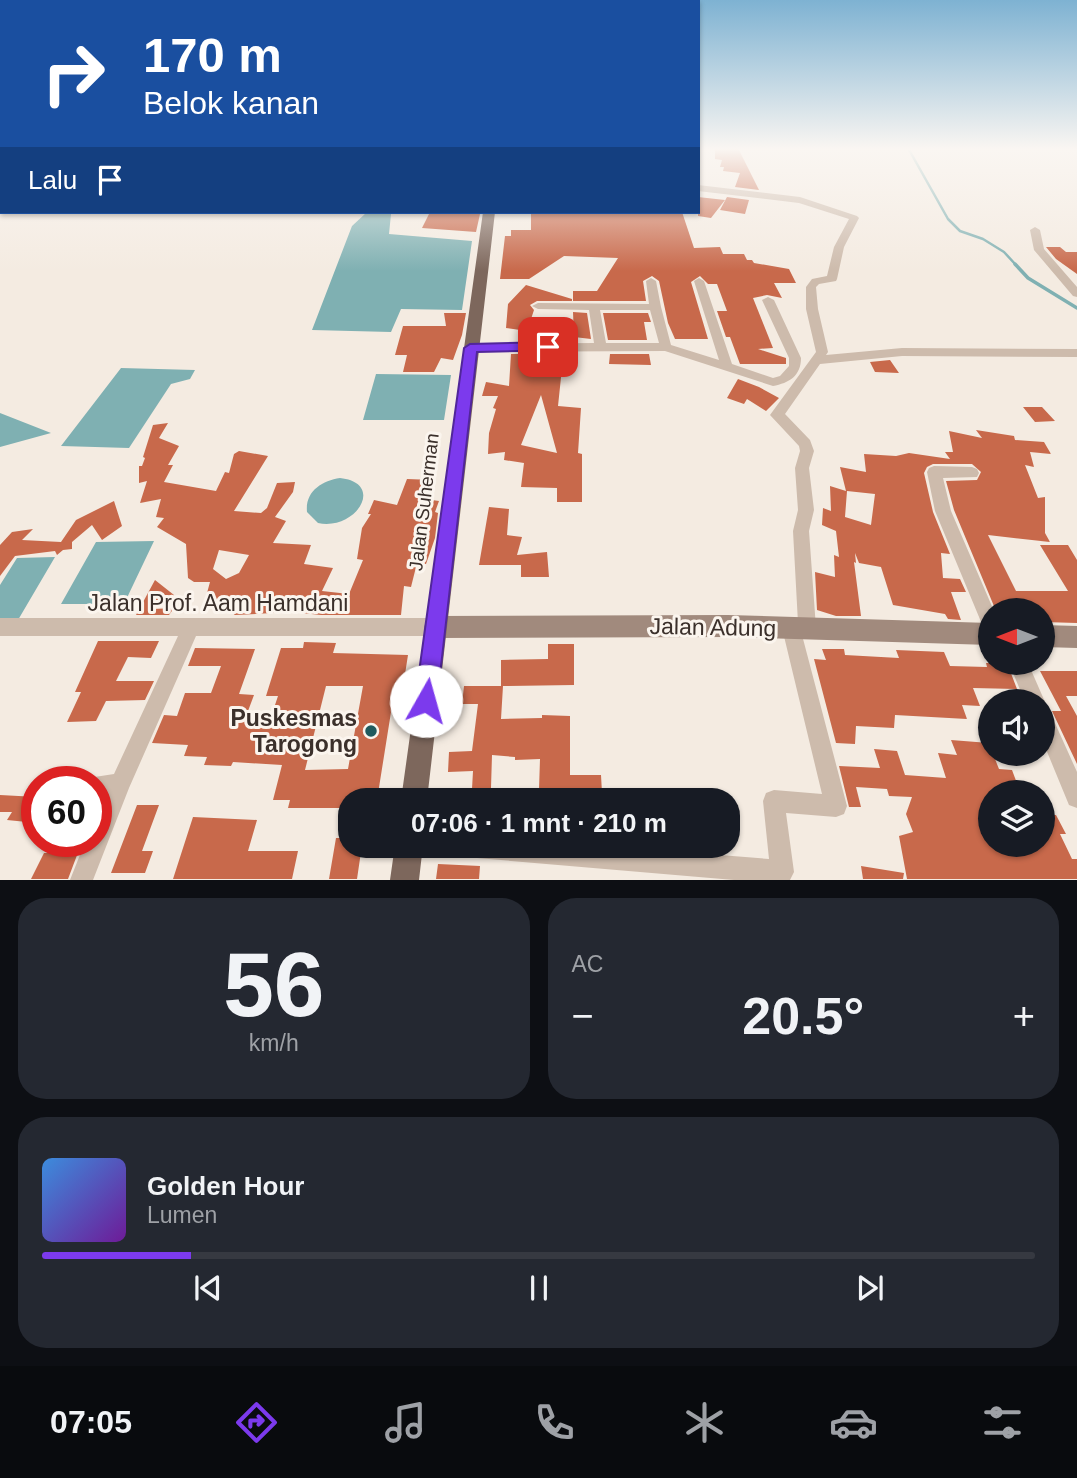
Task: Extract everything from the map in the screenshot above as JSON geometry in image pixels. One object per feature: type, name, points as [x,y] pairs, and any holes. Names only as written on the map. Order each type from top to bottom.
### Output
[{"type":"main road","name":"Jalan Suherman","points":[[415,788],[489,214]]},
{"type":"main road","name":"Jalan Adung","points":[[435,628],[799,628],[978,635]]},
{"type":"main road","points":[[1055,636],[1077,637]]},
{"type":"main road","points":[[404,880],[407,858]]},
{"type":"street","points":[[591,858],[783,876],[774,801],[835,806],[799,628],[801,531],[806,510],[802,468],[807,451],[778,415],[822,352],[811,288],[816,281],[832,279],[839,247],[854,218],[800,200],[761,193],[711,189]]},
{"type":"street","points":[[1035,230],[1040,250],[1077,294]]},
{"type":"street","points":[[651,281],[666,347]]},
{"type":"street","points":[[699,281],[727,367]]},
{"type":"street","points":[[470,348],[666,347],[773,382],[784,380],[795,367],[795,358],[768,300]]},
{"type":"street","points":[[594,305],[600,346]]},
{"type":"street","points":[[538,306],[655,307]]},
{"type":"street","points":[[816,360],[902,352],[1077,353]]},
{"type":"street","points":[[972,472],[934,472],[943,511],[980,598]]},
{"type":"street","name":"Jalan Prof. Aam Hamdani","points":[[0,627],[435,628]]},
{"type":"street","points":[[81,880],[120,785],[191,628]]},
{"type":"street","points":[[1055,747],[1077,797]]},
{"type":"street","points":[[112,785],[120,785]]},
{"type":"water","points":[[365,214],[391,214],[389,234],[472,241],[462,310],[401,309],[391,332],[312,330],[352,226]]},
{"type":"water","points":[[121,368],[195,370],[190,379],[171,384],[129,448],[61,446]]},
{"type":"water","points":[[376,374],[451,375],[444,420],[363,420]]},
{"type":"water","points":[[0,413],[51,433],[0,447]]},
{"type":"water","points":[[340,478],[354,482],[361,488],[363,497],[360,505],[354,514],[344,520],[332,524],[318,523],[307,512],[309,498],[316,488]]},
{"type":"water","points":[[154,541],[124,604],[61,604],[96,542]]},
{"type":"water","points":[[55,557],[18,620],[0,620],[0,585],[17,558]]},
{"type":"building","points":[[700,197],[725,200],[711,218],[698,216]]},
{"type":"building","points":[[727,197],[749,200],[745,214],[720,210]]},
{"type":"building","points":[[429,214],[480,214],[476,232],[422,228]]},
{"type":"building","points":[[531,214],[683,214],[694,248],[720,247],[723,254],[744,254],[747,260],[754,263],[789,269],[796,283],[774,283],[782,298],[767,295],[753,298],[773,348],[758,349],[786,358],[786,364],[740,364],[717,311],[727,311],[717,284],[708,284],[700,276],[691,282],[708,339],[675,339],[668,323],[659,281],[652,276],[643,281],[646,301],[573,301],[573,291],[597,291],[618,258],[564,256],[529,279],[500,279],[505,236],[511,236],[511,230],[531,230]]},
{"type":"building","points":[[1046,247],[1060,247],[1066,252],[1077,252],[1077,274],[1056,259]]},
{"type":"building","points":[[526,285],[572,301],[537,301],[530,305],[534,310],[527,331],[506,328],[508,304]]},
{"type":"building","points":[[573,312],[587,313],[591,339],[574,337]]},
{"type":"building","points":[[444,313],[466,313],[453,360],[441,358],[434,372],[403,372],[407,355],[395,355],[403,326],[446,326]]},
{"type":"building","points":[[603,313],[648,313],[651,322],[644,322],[647,340],[608,340]]},
{"type":"building","points":[[511,354],[577,354],[574,369],[562,368],[558,406],[581,408],[578,453],[582,454],[582,502],[557,502],[557,488],[521,487],[524,463],[504,460],[505,452],[488,454],[489,433],[496,409],[493,408],[498,396],[482,396],[486,382],[509,386]],"holes":[[[541,395],[557,453],[521,445]]]},
{"type":"building","points":[[610,354],[649,354],[651,365],[609,364]]},
{"type":"building","points":[[890,360],[899,373],[875,372],[870,362]]},
{"type":"building","points":[[738,379],[779,398],[766,411],[747,399],[744,404],[727,398]]},
{"type":"building","points":[[1023,407],[1042,407],[1055,421],[1035,422]]},
{"type":"building","points":[[168,423],[159,438],[179,446],[168,465],[173,465],[164,482],[216,491],[225,472],[229,473],[234,454],[239,451],[268,456],[234,511],[261,513],[267,508],[277,483],[295,482],[293,492],[275,517],[286,521],[273,543],[311,545],[304,564],[333,568],[322,591],[349,594],[363,560],[357,559],[362,528],[371,514],[368,514],[374,500],[397,505],[407,479],[433,480],[432,500],[439,501],[435,512],[438,513],[435,538],[426,564],[417,563],[411,587],[404,586],[401,615],[321,615],[292,612],[235,615],[207,593],[210,582],[194,582],[188,578],[186,544],[157,527],[164,518],[156,517],[161,499],[140,503],[147,481],[139,483],[139,466],[142,466],[145,458],[143,457],[153,425]],"holes":[[[219,550],[249,555],[239,573],[226,579],[213,569]]]},
{"type":"building","points":[[976,430],[1014,436],[1015,440],[1044,442],[1051,454],[1030,452],[1034,467],[1025,465],[1038,498],[1045,497],[1045,533],[1050,542],[988,535],[1016,591],[1068,591],[1040,545],[1068,545],[1077,560],[1077,623],[1055,622],[1055,598],[991,598],[954,510],[946,481],[977,480],[981,472],[972,464],[933,464],[927,467],[924,473],[933,512],[950,554],[941,553],[943,578],[960,579],[966,592],[951,592],[961,620],[948,619],[945,614],[893,605],[881,567],[859,563],[855,553],[861,616],[836,616],[817,610],[815,572],[835,577],[834,555],[839,557],[836,531],[822,525],[823,508],[831,511],[830,486],[846,491],[840,467],[866,472],[864,454],[896,456],[909,453],[950,459],[945,452],[953,452],[949,431],[982,438]],"holes":[[[847,491],[875,494],[871,525],[845,517]]]},
{"type":"building","points":[[114,501],[122,526],[102,540],[92,525],[72,542],[72,549],[63,550],[57,555],[55,551],[15,556],[0,576],[0,545],[12,532],[33,529],[22,540],[61,542],[76,520]]},
{"type":"building","points":[[489,507],[509,509],[507,535],[522,537],[517,555],[547,552],[549,577],[521,577],[521,565],[479,565]]},
{"type":"building","points":[[155,580],[174,595],[154,609],[174,608],[169,615],[136,615]]},
{"type":"building","points":[[98,641],[159,641],[151,658],[128,657],[116,681],[154,681],[145,700],[106,701],[96,721],[67,722],[81,692],[75,692]]},
{"type":"building","points":[[304,642],[336,643],[333,653],[408,655],[403,687],[395,687],[379,788],[338,788],[338,808],[288,808],[290,800],[273,800],[282,765],[233,762],[231,766],[204,765],[207,757],[184,756],[188,745],[152,743],[164,715],[177,716],[185,693],[211,693],[221,666],[188,666],[195,648],[255,649],[239,694],[254,695],[245,719],[270,720],[278,696],[266,696],[281,648],[303,648]],"holes":[[[326,686],[363,686],[348,769],[305,770]]]},
{"type":"building","points":[[548,644],[574,644],[574,685],[501,686],[501,660],[548,659]]},
{"type":"building","points":[[822,649],[844,649],[845,655],[899,658],[896,650],[944,652],[950,666],[978,667],[978,676],[1012,676],[1017,689],[973,688],[978,706],[962,705],[967,719],[895,715],[894,728],[856,726],[855,744],[836,743],[814,659],[826,660]]},
{"type":"building","points":[[1055,671],[1077,671],[1077,696],[1066,696],[1077,716],[1077,764],[1055,717],[1055,711],[1061,711],[1055,700],[1055,689],[1049,689],[1043,676],[1055,676]]},
{"type":"building","points":[[464,686],[503,686],[501,719],[542,718],[542,715],[570,716],[570,775],[601,775],[602,788],[539,788],[540,759],[515,760],[515,757],[492,755],[491,788],[472,788],[473,771],[448,772],[449,752],[472,751],[478,704],[462,704]]},
{"type":"building","points":[[951,740],[978,742],[978,766],[998,766],[999,769],[1012,770],[1016,780],[978,780],[978,857],[1055,857],[1056,815],[1066,834],[1060,834],[1072,859],[1077,859],[1077,879],[907,879],[899,836],[913,832],[906,814],[912,797],[889,796],[887,789],[856,787],[861,807],[849,807],[839,766],[880,768],[874,749],[897,751],[905,775],[946,778],[938,753],[957,755]]},
{"type":"building","points":[[0,795],[21,796],[21,821],[7,820],[12,812],[0,812]]},
{"type":"building","points":[[137,805],[159,805],[142,851],[153,851],[145,873],[111,873]]},
{"type":"building","points":[[193,817],[257,820],[248,851],[298,851],[292,879],[173,879]]},
{"type":"building","points":[[338,838],[338,858],[360,858],[357,879],[329,879]]},
{"type":"building","points":[[42,857],[76,857],[68,879],[31,879]]},
{"type":"building","points":[[438,864],[480,866],[479,879],[436,879]]},
{"type":"building","points":[[861,866],[904,873],[903,879],[863,879]]},
{"type":"waterway","points":[[931,189],[948,219],[960,231],[983,239],[1004,252],[1016,265]]},
{"type":"waterway","points":[[1015,264],[1028,278],[1077,308]]},
{"type":"place","name":"Puskesmas Tarogong","points":[[371,731]]},
{"type":"route","points":[[426,701],[470,348],[548,347]]}]
